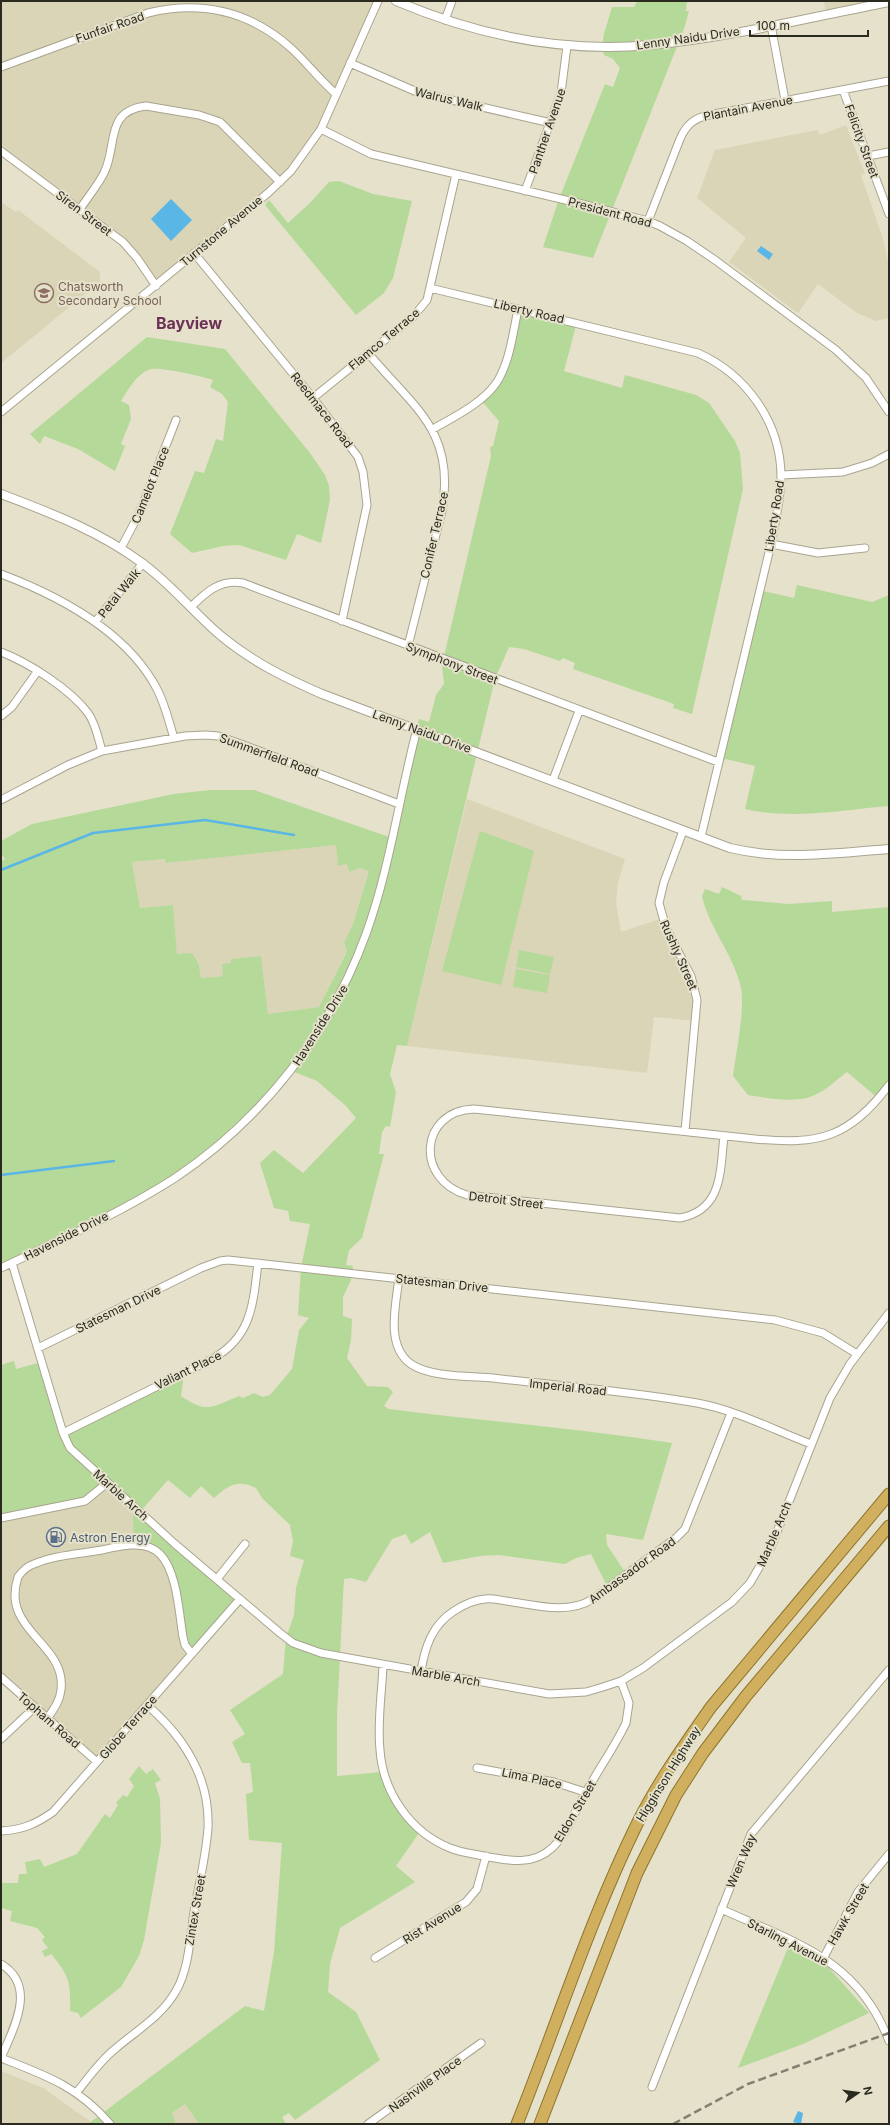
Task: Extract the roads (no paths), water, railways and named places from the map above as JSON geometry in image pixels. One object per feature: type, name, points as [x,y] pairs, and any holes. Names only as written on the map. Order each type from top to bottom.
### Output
[{"type":"highway","name":"Higginson Highway","points":[[517,2124],[596,1921],[638,1822],[653,1795],[685,1744],[715,1702],[889,1494]]},
{"type":"highway","name":"Higginson Highway","points":[[540,2124],[637,1873],[676,1795],[707,1747],[746,1696],[889,1526]]},
{"type":"street","name":"Turnstone Avenue","points":[[1,412],[156,286],[280,182],[305,153],[321,129],[378,1]]},
{"type":"street","name":"Lenny Naidu Drive","points":[[396,1],[445,20],[491,33],[567,46],[650,46],[696,40],[889,2]]},
{"type":"street","points":[[445,20],[452,1]]},
{"type":"street","name":"Funfair Road","points":[[1,67],[148,13],[169,8],[211,9],[245,17],[272,32],[292,49],[336,94]]},
{"type":"street","points":[[771,25],[785,100]]},
{"type":"street","name":"Panther Avenue","points":[[525,191],[551,123],[563,86],[567,46]]},
{"type":"street","name":"Walrus Walk","points":[[350,64],[417,92],[551,123]]},
{"type":"street","name":"Plantain Avenue","points":[[648,221],[680,139],[691,122],[703,116],[889,81]]},
{"type":"street","name":"Felicity Street","points":[[843,90],[889,214]]},
{"type":"street","points":[[80,209],[104,173],[109,161],[115,125],[127,112],[146,106],[199,115],[220,122],[280,182]]},
{"type":"street","name":"President Road","points":[[321,129],[372,154],[648,221],[687,241],[709,256],[836,350],[866,378],[889,412]]},
{"type":"street","name":"Siren Street","points":[[1,151],[122,242],[137,258],[156,286]]},
{"type":"street","points":[[868,156],[889,152]]},
{"type":"street","name":"Flamco Terrace","points":[[313,398],[413,317],[427,300],[456,174]]},
{"type":"street","name":"Reedmace Road","points":[[194,253],[313,398],[358,457],[367,490],[364,522],[342,621]]},
{"type":"street","name":"Liberty Road","points":[[430,288],[685,349],[712,360],[744,385],[762,409],[776,440],[781,475],[779,496],[771,544],[701,837]]},
{"type":"street","points":[[433,429],[485,396],[496,382],[507,357],[518,309]]},
{"type":"street","name":"Conifer Terrace","points":[[368,353],[433,429],[444,458],[445,490],[408,646]]},
{"type":"street","name":"Camelot Place","points":[[121,548],[139,514],[176,420]]},
{"type":"street","points":[[781,475],[843,472],[872,464],[889,454]]},
{"type":"street","name":"Lenny Naidu Drive","points":[[1,494],[70,520],[121,548],[143,563],[238,649],[265,667],[322,694],[730,848],[765,855],[814,855],[889,849]]},
{"type":"street","points":[[771,544],[818,553],[865,548]]},
{"type":"street","name":"Petal Walk","points":[[95,622],[143,563]]},
{"type":"street","points":[[1,574],[65,603],[95,622],[131,655],[154,684],[165,709],[174,738]]},
{"type":"street","name":"Symphony Street","points":[[191,607],[214,588],[227,582],[237,582],[718,762]]},
{"type":"street","points":[[1,652],[14,657],[71,696],[87,713],[94,726],[102,751]]},
{"type":"street","points":[[1,716],[12,707],[37,672]]},
{"type":"street","points":[[553,780],[580,711]]},
{"type":"street","name":"Havenside Drive","points":[[1,1268],[128,1205],[173,1178],[232,1134],[269,1097],[294,1067],[334,1007],[353,968],[374,909],[417,729]]},
{"type":"street","name":"Summerfield Road","points":[[1,800],[68,765],[102,751],[174,738],[218,736],[400,804]]},
{"type":"street","name":"Rushly Street","points":[[683,831],[664,882],[659,903],[666,928],[691,976],[697,1000],[684,1131]]},
{"type":"street","name":"Detroit Street","points":[[724,1136],[718,1183],[713,1196],[697,1213],[680,1218],[467,1196],[450,1188],[437,1177],[429,1154],[434,1134],[441,1123],[453,1113],[469,1109],[793,1142],[825,1136],[847,1126],[866,1113],[889,1085]]},
{"type":"street","name":"Statesman Drive","points":[[38,1348],[212,1264],[228,1260],[775,1320],[823,1333],[858,1354]]},
{"type":"street","name":"Marble Arch","points":[[12,1263],[63,1433],[70,1448],[240,1600],[285,1637],[307,1649],[383,1665],[549,1694],[586,1692],[621,1681],[652,1662],[704,1624],[732,1602],[750,1584],[771,1547],[830,1398],[858,1354],[889,1313]]},
{"type":"street","name":"Valiant Place","points":[[63,1433],[212,1359],[230,1348],[249,1320],[258,1263]]},
{"type":"street","name":"Imperial Road","points":[[399,1278],[394,1334],[402,1354],[410,1364],[419,1368],[451,1374],[695,1403],[731,1413],[811,1444]]},
{"type":"street","name":"Ambassador Road","points":[[421,1671],[426,1649],[438,1625],[448,1615],[464,1606],[486,1598],[562,1608],[579,1606],[593,1598],[676,1538],[689,1522],[731,1413]]},
{"type":"street","points":[[1,1518],[85,1501],[108,1483]]},
{"type":"street","points":[[47,1719],[61,1691],[60,1672],[56,1663],[15,1622],[10,1607],[11,1593],[16,1581],[23,1572],[33,1564],[55,1558],[134,1544],[155,1550],[164,1558],[170,1569],[184,1641],[192,1654]]},
{"type":"street","points":[[217,1579],[245,1544]]},
{"type":"street","name":"Globe Terrace","points":[[1,1830],[21,1829],[31,1826],[53,1812],[240,1600]]},
{"type":"street","name":"Eldon Street","points":[[383,1665],[380,1749],[383,1772],[390,1791],[408,1818],[431,1837],[450,1848],[486,1856],[520,1861],[532,1859],[548,1852],[566,1830],[585,1792],[626,1723],[629,1703],[621,1681]]},
{"type":"street","name":"Wren Way","points":[[652,2087],[721,1909],[754,1830],[889,1670]]},
{"type":"street","name":"Topham Road","points":[[1,1677],[34,1708],[98,1762]]},
{"type":"street","name":"Zintex Street","points":[[77,2092],[101,2062],[150,2022],[164,2008],[181,1981],[189,1941],[208,1829],[207,1803],[204,1787],[190,1753],[170,1726],[148,1705]]},
{"type":"street","points":[[1,1739],[34,1708]]},
{"type":"street","name":"Lima Place","points":[[477,1768],[554,1782],[585,1792]]},
{"type":"street","name":"Hawk Street","points":[[824,1957],[858,1892],[889,1854]]},
{"type":"street","name":"Rist Avenue","points":[[375,1958],[466,1902],[477,1889],[486,1856]]},
{"type":"street","name":"Starling Avenue","points":[[721,1909],[824,1957],[848,1978],[870,2002],[879,2016],[889,2041]]},
{"type":"street","points":[[1,1964],[15,1977],[20,1987],[21,1998],[20,2009],[1,2058],[49,2078],[77,2092],[110,2124]]},
{"type":"street","name":"Nashville Place","points":[[368,2124],[481,2043]]},
{"type":"water","points":[[171,199],[192,220],[171,241],[151,219]]},
{"type":"water","points":[[761,246],[773,254],[769,260],[757,251]]},
{"type":"water","points":[[798,2111],[803,2113],[801,2124],[793,2122]]},
{"type":"waterway","points":[[1,870],[93,833],[205,820],[294,835]]},
{"type":"waterway","points":[[1,1175],[114,1161]]},
{"type":"railway","points":[[673,2124],[748,2084],[889,2033]]},
{"type":"place","name":"Chatsworth Secondary School","points":[[44,293]]},
{"type":"place","name":"Astron Energy","points":[[56,1537]]},
{"type":"district","name":"Bayview","points":[[189,323]]}]
